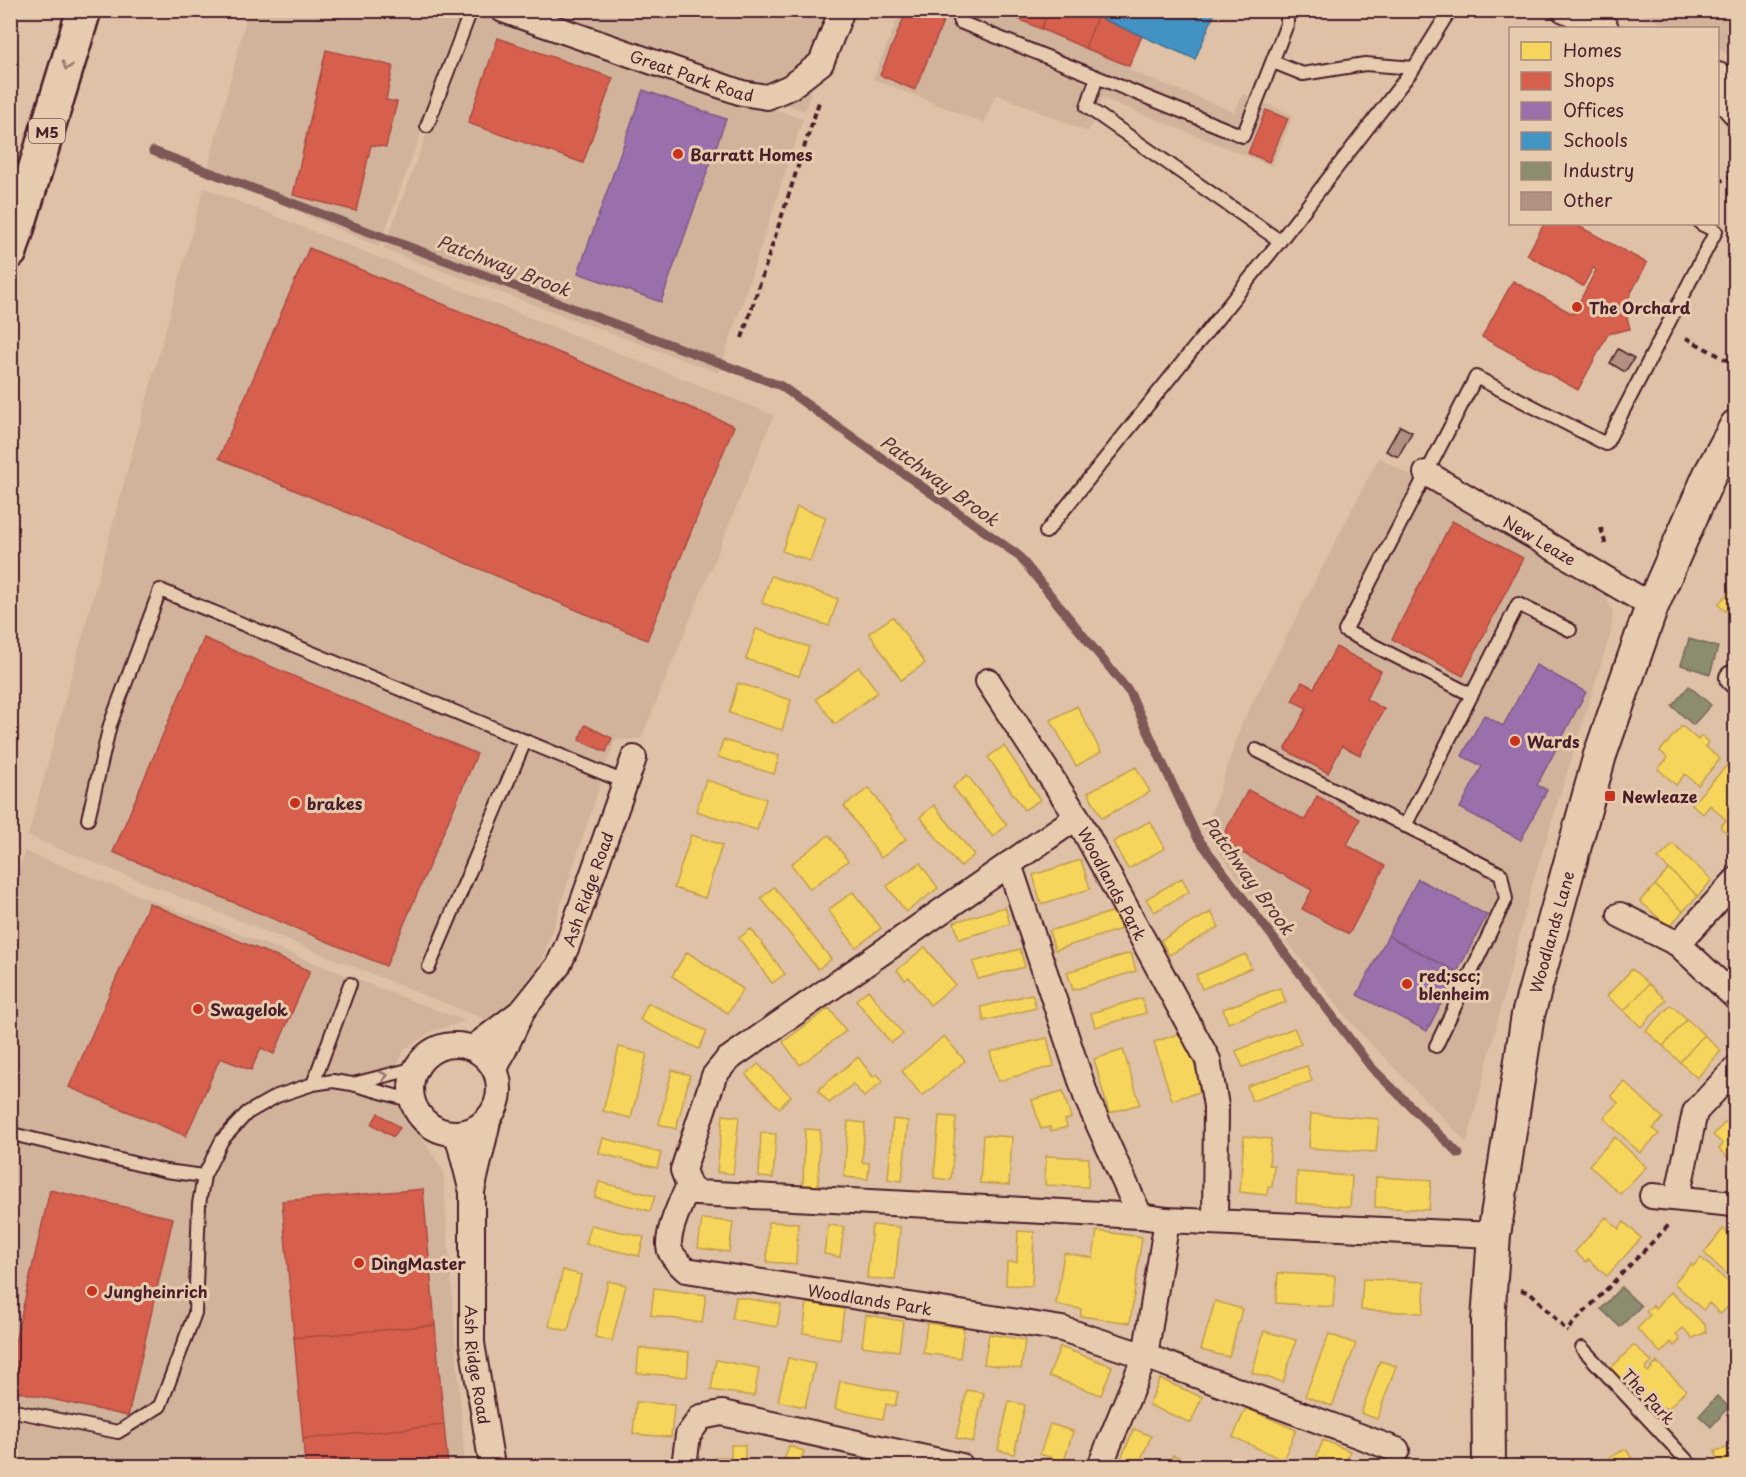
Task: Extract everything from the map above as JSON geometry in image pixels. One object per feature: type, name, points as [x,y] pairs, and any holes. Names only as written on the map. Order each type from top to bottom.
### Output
[{"type":"highway","name":"M5","points":[[10,252],[84,10]]},
{"type":"street","name":"Great Park Road","points":[[502,10],[742,93],[767,97],[790,87],[821,63],[842,10]]},
{"type":"street","points":[[1564,10],[1604,27]]},
{"type":"street","points":[[1728,82],[1736,114]]},
{"type":"street","name":"Woodlands Lane","points":[[1489,1467],[1488,1321],[1494,1235],[1528,1015],[1600,755],[1652,606],[1710,474],[1736,426]]},
{"type":"street","name":"New Leaze","points":[[1426,473],[1652,606]]},
{"type":"street","name":"Woodlands Park","points":[[988,681],[1077,817],[1208,1060],[1216,1106],[1215,1222]]},
{"type":"street","name":"Ash Ridge Road","points":[[495,1069],[523,1010],[558,966],[627,783],[634,758]]},
{"type":"street","name":"Woodlands Park","points":[[1077,817],[727,1060],[714,1076],[683,1170],[689,1186],[678,1206],[669,1246],[674,1258],[686,1270],[1062,1329],[1145,1356],[1396,1450]]},
{"type":"street","points":[[1009,864],[1087,1099],[1140,1216]]},
{"type":"street","points":[[1678,944],[1736,880]]},
{"type":"street","points":[[1620,915],[1678,944],[1736,998]]},
{"type":"street","name":"Ash Ridge Road","points":[[473,1048],[523,1010]]},
{"type":"street","points":[[460,1045],[473,1048],[495,1069],[499,1094],[489,1117],[480,1126],[457,1133],[442,1131],[429,1125],[419,1114],[413,1101],[411,1090],[416,1068],[435,1050],[460,1045]]},
{"type":"street","points":[[1685,1199],[1695,1112],[1736,1068]]},
{"type":"street","name":"Ash Ridge Road","points":[[489,1117],[472,1191],[472,1343],[492,1467]]},
{"type":"street","name":"Ash Ridge Road","points":[[457,1133],[472,1191]]},
{"type":"street","points":[[689,1186],[696,1193],[1140,1216],[1167,1220],[1494,1235]]},
{"type":"street","points":[[1652,1196],[1733,1204],[1736,1207]]},
{"type":"street","points":[[1100,1467],[1145,1356],[1167,1220]]},
{"type":"street","points":[[684,1467],[688,1434],[701,1417],[722,1413],[961,1467]]},
{"type":"lane","points":[[426,126],[471,10]]},
{"type":"lane","points":[[960,22],[1242,136],[1287,24],[1287,10]]},
{"type":"lane","points":[[1046,532],[1280,241],[1414,68],[1450,10]]},
{"type":"lane","points":[[1273,62],[1303,74],[1365,64],[1414,68]]},
{"type":"lane","points":[[1097,77],[1087,107],[1280,241]]},
{"type":"lane","points":[[1472,695],[1346,631],[1476,377],[1606,444],[1716,231],[1703,225]]},
{"type":"lane","points":[[88,819],[110,725],[160,590],[627,783]]},
{"type":"lane","points":[[1405,826],[1518,604],[1570,630]]},
{"type":"lane","points":[[429,967],[525,741]]},
{"type":"lane","points":[[1256,750],[1502,874],[1506,899],[1436,1046]]},
{"type":"lane","points":[[313,1084],[350,984]]},
{"type":"lane","points":[[352,1084],[416,1068]]},
{"type":"lane","points":[[10,1410],[118,1432],[160,1406],[195,1313],[199,1204],[204,1176],[222,1140],[247,1113],[277,1096],[313,1084],[333,1081],[413,1101]]},
{"type":"lane","points":[[12,1134],[166,1171],[204,1176]]},
{"type":"lane","name":"The Park","points":[[1582,1348],[1692,1467]]},
{"type":"path","points":[[742,338],[820,99],[810,72]]},
{"type":"path","points":[[1719,182],[1736,174]]},
{"type":"path","points":[[1684,338],[1736,365]]},
{"type":"path","points":[[1567,1331],[1685,1199]]},
{"type":"path","points":[[1531,1293],[1582,1348]]},
{"type":"shaded area","points":[[248,11],[466,11],[379,247],[207,172]]},
{"type":"shaded area","points":[[473,11],[490,11],[803,119],[719,373],[383,249]]},
{"type":"shaded area","points":[[513,11],[833,11],[805,111]]},
{"type":"shaded area","points":[[901,11],[1085,11],[1143,35],[1129,70],[1235,112],[1243,94],[1293,115],[1272,166],[1102,98],[1088,132],[996,94],[984,123],[873,79]]},
{"type":"shaded area","points":[[1634,11],[1735,11],[1735,48],[1732,56],[1719,50],[1719,27],[1671,27]]},
{"type":"shaded area","points":[[204,188],[774,415],[641,739],[615,740],[541,964],[494,1023],[28,836]]},
{"type":"shaded area","points":[[1379,457],[1605,595],[1613,613],[1611,632],[1532,885],[1467,1143],[1351,1023],[1252,897],[1205,832],[1242,723]]},
{"type":"shaded area","points":[[24,851],[465,1021],[430,1032],[404,1050],[389,1086],[443,1171],[465,1466],[11,1466],[10,907]]},
{"type":"building: Homes","points":[[797,507],[826,517],[810,561],[782,551]]},
{"type":"building: Homes","points":[[771,576],[838,599],[829,626],[762,603]]},
{"type":"building: Homes","points":[[1736,585],[1736,611],[1730,606],[1725,611],[1718,604]]},
{"type":"building: Homes","points":[[893,617],[925,663],[901,680],[869,633]]},
{"type":"building: Homes","points":[[756,629],[809,647],[799,676],[746,659]]},
{"type":"building: Homes","points":[[859,667],[878,692],[835,724],[816,699]]},
{"type":"building: Homes","points":[[738,683],[791,700],[782,730],[729,713]]},
{"type":"building: Homes","points":[[1077,706],[1101,752],[1076,766],[1051,720]]},
{"type":"building: Homes","points":[[1682,726],[1698,740],[1701,736],[1708,742],[1705,746],[1720,759],[1698,785],[1685,774],[1676,785],[1658,769],[1668,758],[1660,751]]},
{"type":"building: Homes","points":[[723,740],[779,756],[774,774],[718,757]]},
{"type":"building: Homes","points":[[1004,746],[1040,800],[1024,810],[988,757]]},
{"type":"building: Homes","points":[[1727,765],[1736,772],[1736,835],[1733,838],[1720,827],[1726,820],[1710,805],[1703,814],[1692,804]]},
{"type":"building: Homes","points":[[1136,767],[1150,792],[1102,818],[1088,792]]},
{"type":"building: Homes","points":[[967,775],[1007,825],[993,837],[953,787]]},
{"type":"building: Homes","points":[[706,780],[766,799],[757,830],[696,811]]},
{"type":"building: Homes","points":[[869,788],[906,839],[881,858],[844,806]]},
{"type":"building: Homes","points":[[934,805],[974,855],[960,867],[920,817]]},
{"type":"building: Homes","points":[[1150,821],[1165,848],[1128,869],[1113,842]]},
{"type":"building: Homes","points":[[691,835],[722,845],[705,898],[674,888]]},
{"type":"building: Homes","points":[[829,835],[848,861],[810,889],[791,864]]},
{"type":"building: Homes","points":[[1673,844],[1712,880],[1698,896],[1658,859]]},
{"type":"building: Homes","points":[[1081,860],[1090,889],[1041,904],[1033,875]]},
{"type":"building: Homes","points":[[920,863],[938,888],[906,912],[887,886]]},
{"type":"building: Homes","points":[[1669,869],[1698,896],[1683,911],[1655,885]]},
{"type":"building: Homes","points":[[1182,878],[1189,892],[1154,912],[1146,899]]},
{"type":"building: Homes","points":[[1655,885],[1683,911],[1669,927],[1640,901]]},
{"type":"building: Homes","points":[[774,887],[831,959],[818,969],[761,898]]},
{"type":"building: Homes","points":[[853,892],[881,928],[856,947],[828,910]]},
{"type":"building: Homes","points":[[1005,907],[1010,924],[959,939],[954,922]]},
{"type":"building: Homes","points":[[1115,911],[1121,929],[1055,950],[1049,931]]},
{"type":"building: Homes","points":[[1211,912],[1219,927],[1169,955],[1161,940]]},
{"type":"building: Homes","points":[[751,929],[785,974],[772,983],[739,938]]},
{"type":"building: Homes","points":[[925,947],[955,985],[930,1005],[909,977],[905,980],[897,970]]},
{"type":"building: Homes","points":[[1020,949],[1025,967],[978,979],[973,962]]},
{"type":"building: Homes","points":[[687,952],[743,989],[728,1013],[672,976]]},
{"type":"building: Homes","points":[[1131,953],[1136,971],[1073,990],[1067,972]]},
{"type":"building: Homes","points":[[1246,954],[1251,968],[1202,989],[1196,975]]},
{"type":"building: Homes","points":[[1632,969],[1649,984],[1624,1011],[1607,996]]},
{"type":"building: Homes","points":[[1649,984],[1666,1000],[1641,1027],[1624,1011]]},
{"type":"building: Homes","points":[[1280,988],[1286,1002],[1228,1023],[1223,1009]]},
{"type":"building: Homes","points":[[868,990],[903,1034],[891,1043],[856,1000]]},
{"type":"building: Homes","points":[[1032,994],[1036,1008],[984,1021],[981,1007]]},
{"type":"building: Homes","points":[[1142,998],[1146,1013],[1095,1027],[1091,1013]]},
{"type":"building: Homes","points":[[648,1003],[707,1031],[699,1049],[640,1020]]},
{"type":"building: Homes","points":[[1671,1005],[1687,1019],[1663,1046],[1646,1031]]},
{"type":"building: Homes","points":[[829,1008],[846,1031],[800,1065],[783,1042]]},
{"type":"building: Homes","points":[[1687,1019],[1704,1035],[1680,1062],[1663,1046]]},
{"type":"building: Homes","points":[[1294,1028],[1301,1044],[1243,1067],[1236,1051]]},
{"type":"building: Homes","points":[[1184,1032],[1203,1091],[1172,1100],[1154,1042]]},
{"type":"building: Homes","points":[[1704,1035],[1721,1051],[1697,1078],[1680,1062]]},
{"type":"building: Homes","points":[[944,1036],[965,1061],[922,1096],[902,1071]]},
{"type":"building: Homes","points":[[1047,1038],[1054,1066],[998,1081],[990,1052]]},
{"type":"building: Homes","points":[[619,1047],[647,1054],[631,1118],[603,1111]]},
{"type":"building: Homes","points":[[1123,1050],[1140,1104],[1109,1113],[1094,1059]]},
{"type":"building: Homes","points":[[858,1057],[873,1077],[877,1074],[883,1081],[864,1097],[853,1084],[829,1103],[818,1090]]},
{"type":"building: Homes","points":[[758,1064],[791,1096],[779,1108],[746,1075]]},
{"type":"building: Homes","points":[[1307,1066],[1312,1081],[1252,1101],[1247,1086]]},
{"type":"building: Homes","points":[[672,1070],[690,1075],[676,1129],[659,1124]]},
{"type":"building: Homes","points":[[1624,1081],[1663,1118],[1653,1129],[1659,1134],[1640,1153],[1604,1118],[1618,1103],[1611,1096]]},
{"type":"building: Homes","points":[[1063,1091],[1071,1118],[1065,1120],[1067,1127],[1051,1131],[1050,1127],[1041,1129],[1032,1100]]},
{"type":"building: Homes","points":[[1736,1111],[1736,1155],[1731,1160],[1719,1149],[1723,1144],[1713,1135]]},
{"type":"building: Homes","points":[[1311,1114],[1379,1119],[1376,1152],[1309,1148]]},
{"type":"building: Homes","points":[[723,1115],[739,1117],[733,1174],[717,1172]]},
{"type":"building: Homes","points":[[939,1116],[956,1117],[951,1180],[934,1178]]},
{"type":"building: Homes","points":[[893,1119],[908,1121],[902,1181],[888,1179]]},
{"type":"building: Homes","points":[[848,1121],[865,1123],[862,1162],[869,1163],[868,1179],[844,1177]]},
{"type":"building: Homes","points":[[805,1129],[820,1130],[818,1186],[803,1185]]},
{"type":"building: Homes","points":[[761,1133],[776,1134],[773,1178],[759,1177]]},
{"type":"building: Homes","points":[[983,1135],[1012,1137],[1009,1185],[980,1183]]},
{"type":"building: Homes","points":[[1244,1136],[1271,1139],[1269,1165],[1274,1165],[1272,1187],[1268,1187],[1267,1195],[1240,1192]]},
{"type":"building: Homes","points":[[1615,1137],[1646,1167],[1620,1194],[1589,1165]]},
{"type":"building: Homes","points":[[603,1138],[661,1153],[657,1168],[599,1153]]},
{"type":"building: Homes","points":[[1046,1156],[1089,1158],[1088,1187],[1045,1185]]},
{"type":"building: Homes","points":[[1297,1172],[1352,1176],[1350,1207],[1296,1203]]},
{"type":"building: Homes","points":[[1376,1177],[1431,1180],[1429,1210],[1375,1207]]},
{"type":"building: Homes","points":[[599,1182],[655,1196],[650,1211],[595,1197]]},
{"type":"building: Homes","points":[[1606,1217],[1619,1229],[1624,1222],[1641,1238],[1607,1276],[1588,1259],[1586,1262],[1575,1252]]},
{"type":"building: Homes","points":[[702,1219],[733,1222],[729,1252],[698,1248]]},
{"type":"building: Homes","points":[[768,1222],[798,1223],[796,1264],[767,1262]]},
{"type":"building: Homes","points":[[591,1225],[644,1237],[639,1256],[586,1244]]},
{"type":"building: Homes","points":[[828,1225],[844,1227],[840,1257],[824,1254]]},
{"type":"building: Homes","points":[[872,1225],[900,1227],[895,1280],[867,1278]]},
{"type":"building: Homes","points":[[1723,1229],[1731,1237],[1736,1232],[1736,1283],[1704,1253]]},
{"type":"building: Homes","points":[[1018,1231],[1034,1232],[1032,1286],[1006,1285],[1007,1262],[1017,1262]]},
{"type":"building: Homes","points":[[1097,1231],[1142,1237],[1130,1323],[1081,1316],[1081,1309],[1056,1305],[1064,1253],[1093,1258]]},
{"type":"building: Homes","points":[[1701,1258],[1736,1289],[1736,1298],[1721,1314],[1709,1303],[1703,1310],[1674,1283],[1691,1264],[1693,1266]]},
{"type":"building: Homes","points":[[563,1270],[581,1275],[568,1331],[549,1326]]},
{"type":"building: Homes","points":[[1278,1273],[1335,1276],[1333,1307],[1276,1303]]},
{"type":"building: Homes","points":[[1363,1279],[1425,1282],[1423,1313],[1361,1310]]},
{"type":"building: Homes","points":[[608,1281],[626,1285],[612,1341],[595,1337]]},
{"type":"building: Homes","points":[[654,1288],[706,1295],[702,1323],[651,1315]]},
{"type":"building: Homes","points":[[1671,1292],[1705,1325],[1706,1332],[1693,1338],[1683,1328],[1676,1335],[1680,1340],[1674,1346],[1671,1342],[1661,1353],[1637,1329],[1650,1315],[1646,1312],[1653,1305],[1655,1308]]},
{"type":"building: Homes","points":[[736,1297],[781,1304],[777,1327],[732,1319]]},
{"type":"building: Homes","points":[[1215,1301],[1242,1309],[1229,1357],[1201,1350]]},
{"type":"building: Homes","points":[[807,1303],[844,1309],[840,1339],[803,1333]]},
{"type":"building: Homes","points":[[866,1315],[903,1321],[899,1351],[862,1346]]},
{"type":"building: Homes","points":[[927,1323],[964,1328],[960,1358],[923,1353]]},
{"type":"building: Homes","points":[[1264,1331],[1296,1340],[1283,1382],[1252,1373]]},
{"type":"building: Homes","points":[[989,1334],[1025,1340],[1021,1369],[984,1364]]},
{"type":"building: Homes","points":[[1329,1334],[1356,1344],[1332,1406],[1305,1396]]},
{"type":"building: Homes","points":[[1634,1345],[1652,1362],[1645,1369],[1648,1372],[1657,1362],[1686,1390],[1667,1410],[1664,1407],[1655,1417],[1608,1371]]},
{"type":"building: Homes","points":[[1060,1347],[1112,1366],[1101,1395],[1049,1376]]},
{"type":"building: Homes","points":[[639,1348],[689,1352],[687,1377],[637,1373]]},
{"type":"building: Homes","points":[[788,1358],[815,1364],[805,1407],[778,1401]]},
{"type":"building: Homes","points":[[716,1360],[759,1368],[754,1396],[711,1390]]},
{"type":"building: Homes","points":[[1380,1361],[1396,1366],[1377,1419],[1361,1413]]},
{"type":"building: Homes","points":[[1160,1379],[1202,1397],[1191,1423],[1149,1405]]},
{"type":"building: Homes","points":[[840,1381],[898,1392],[895,1406],[886,1404],[883,1419],[835,1409]]},
{"type":"building: Homes","points":[[967,1390],[984,1393],[973,1442],[956,1438]]},
{"type":"building: Homes","points":[[1009,1401],[1025,1405],[1014,1454],[998,1450]]},
{"type":"building: Homes","points":[[636,1402],[674,1405],[671,1437],[633,1434]]},
{"type":"building: Homes","points":[[1246,1408],[1296,1430],[1283,1460],[1233,1437]]},
{"type":"building: Homes","points":[[1050,1424],[1073,1431],[1064,1462],[1040,1454]]},
{"type":"building: Homes","points":[[1134,1429],[1151,1436],[1138,1466],[1118,1466]]},
{"type":"building: Homes","points":[[1323,1440],[1350,1451],[1344,1466],[1313,1466]]},
{"type":"building: Homes","points":[[731,1445],[745,1445],[745,1466],[716,1466],[716,1457],[731,1457]]},
{"type":"building: Homes","points":[[789,1446],[804,1451],[799,1466],[782,1466]]},
{"type":"building: Homes","points":[[1736,1446],[1736,1466],[1718,1466],[1715,1451]]},
{"type":"building: Homes","points":[[1626,1449],[1636,1466],[1594,1466]]},
{"type":"building: Homes","points":[[1173,1455],[1188,1461],[1186,1466],[1168,1466]]},
{"type":"building: Shops","points":[[907,10],[948,10],[915,90],[880,75]]},
{"type":"building: Shops","points":[[998,10],[1049,10],[1041,29]]},
{"type":"building: Shops","points":[[1049,10],[1082,10],[1097,17],[1085,48],[1041,29]]},
{"type":"building: Shops","points":[[1097,17],[1142,36],[1129,66],[1085,48]]},
{"type":"building: Shops","points":[[498,38],[613,78],[583,163],[468,123]]},
{"type":"building: Shops","points":[[326,50],[393,66],[386,100],[397,102],[386,147],[371,145],[356,211],[293,195]]},
{"type":"building: Shops","points":[[1266,110],[1288,119],[1269,162],[1248,153]]},
{"type":"building: Shops","points":[[1543,225],[1577,225],[1647,263],[1624,306],[1630,329],[1608,334],[1578,390],[1482,337],[1513,281],[1573,314],[1596,270],[1593,268],[1583,286],[1527,255]]},
{"type":"building: Shops","points":[[309,248],[734,426],[647,640],[219,458]]},
{"type":"building: Shops","points":[[1452,521],[1523,558],[1463,676],[1392,639]]},
{"type":"building: Shops","name":"brakes","points":[[204,638],[477,754],[386,966],[113,852]]},
{"type":"building: Shops","points":[[1336,647],[1381,671],[1366,699],[1384,709],[1360,755],[1342,746],[1328,773],[1285,750],[1307,708],[1292,701],[1302,682],[1314,688]]},
{"type":"building: Shops","points":[[585,725],[612,738],[606,752],[579,740]]},
{"type":"building: Shops","points":[[1248,790],[1305,820],[1317,796],[1360,819],[1347,845],[1385,866],[1349,934],[1302,909],[1312,890],[1220,841]]},
{"type":"building: Shops","name":"Swagelok","points":[[149,903],[310,971],[274,1054],[261,1048],[251,1070],[220,1058],[186,1136],[69,1087]]},
{"type":"building: Shops","points":[[378,1113],[400,1128],[393,1137],[372,1124]]},
{"type":"building: Shops","name":"DingMaster","points":[[423,1189],[435,1325],[294,1338],[282,1201]]},
{"type":"building: Shops","name":"Jungheinrich","points":[[50,1190],[173,1218],[128,1416],[10,1390],[10,1364]]},
{"type":"building: Shops","points":[[435,1325],[444,1425],[303,1439],[294,1338]]},
{"type":"building: Shops","points":[[444,1425],[448,1466],[305,1466],[303,1439]]},
{"type":"building: Offices","points":[[643,90],[726,119],[661,302],[578,273]]},
{"type":"building: Offices","name":"Wards","points":[[1536,665],[1586,692],[1537,785],[1547,790],[1521,840],[1460,808],[1482,766],[1462,756],[1484,715],[1503,726]]},
{"type":"building: Offices","points":[[1418,879],[1487,915],[1457,972],[1388,936]]},
{"type":"building: Offices","name":"red;scc; blenheim","points":[[1388,936],[1457,972],[1427,1031],[1357,995]]},
{"type":"building: Schools","points":[[1082,10],[1216,10],[1195,59]]},
{"type":"building: Industry","points":[[1689,639],[1718,647],[1710,674],[1681,665]]},
{"type":"building: Industry","points":[[1689,686],[1711,705],[1693,725],[1672,706]]},
{"type":"building: Industry","points":[[1621,1287],[1641,1306],[1620,1327],[1601,1309]]},
{"type":"building: Industry","points":[[1717,1396],[1729,1407],[1711,1427],[1699,1416]]},
{"type":"building: Other","points":[[1618,349],[1634,358],[1625,372],[1610,363]]},
{"type":"building: Other","points":[[1400,426],[1412,432],[1398,457],[1386,451]]},
{"type":"waterway","name":"Patchway Brook","points":[[153,151],[781,386],[1018,555],[1130,693],[1197,837],[1371,1067],[1459,1154]]},
{"type":"place","name":"Barratt Homes","points":[[678,154]]},
{"type":"place","name":"The Orchard","points":[[1577,307]]},
{"type":"place","name":"Wards","points":[[1515,741]]},
{"type":"place","name":"Newleaze","points":[[1610,796]]},
{"type":"place","name":"brakes","points":[[295,803]]},
{"type":"place","name":"red;scc; blenheim","points":[[1407,984]]},
{"type":"place","name":"Swagelok","points":[[198,1009]]},
{"type":"place","name":"DingMaster","points":[[359,1263]]},
{"type":"place","name":"Jungheinrich","points":[[92,1291]]}]
